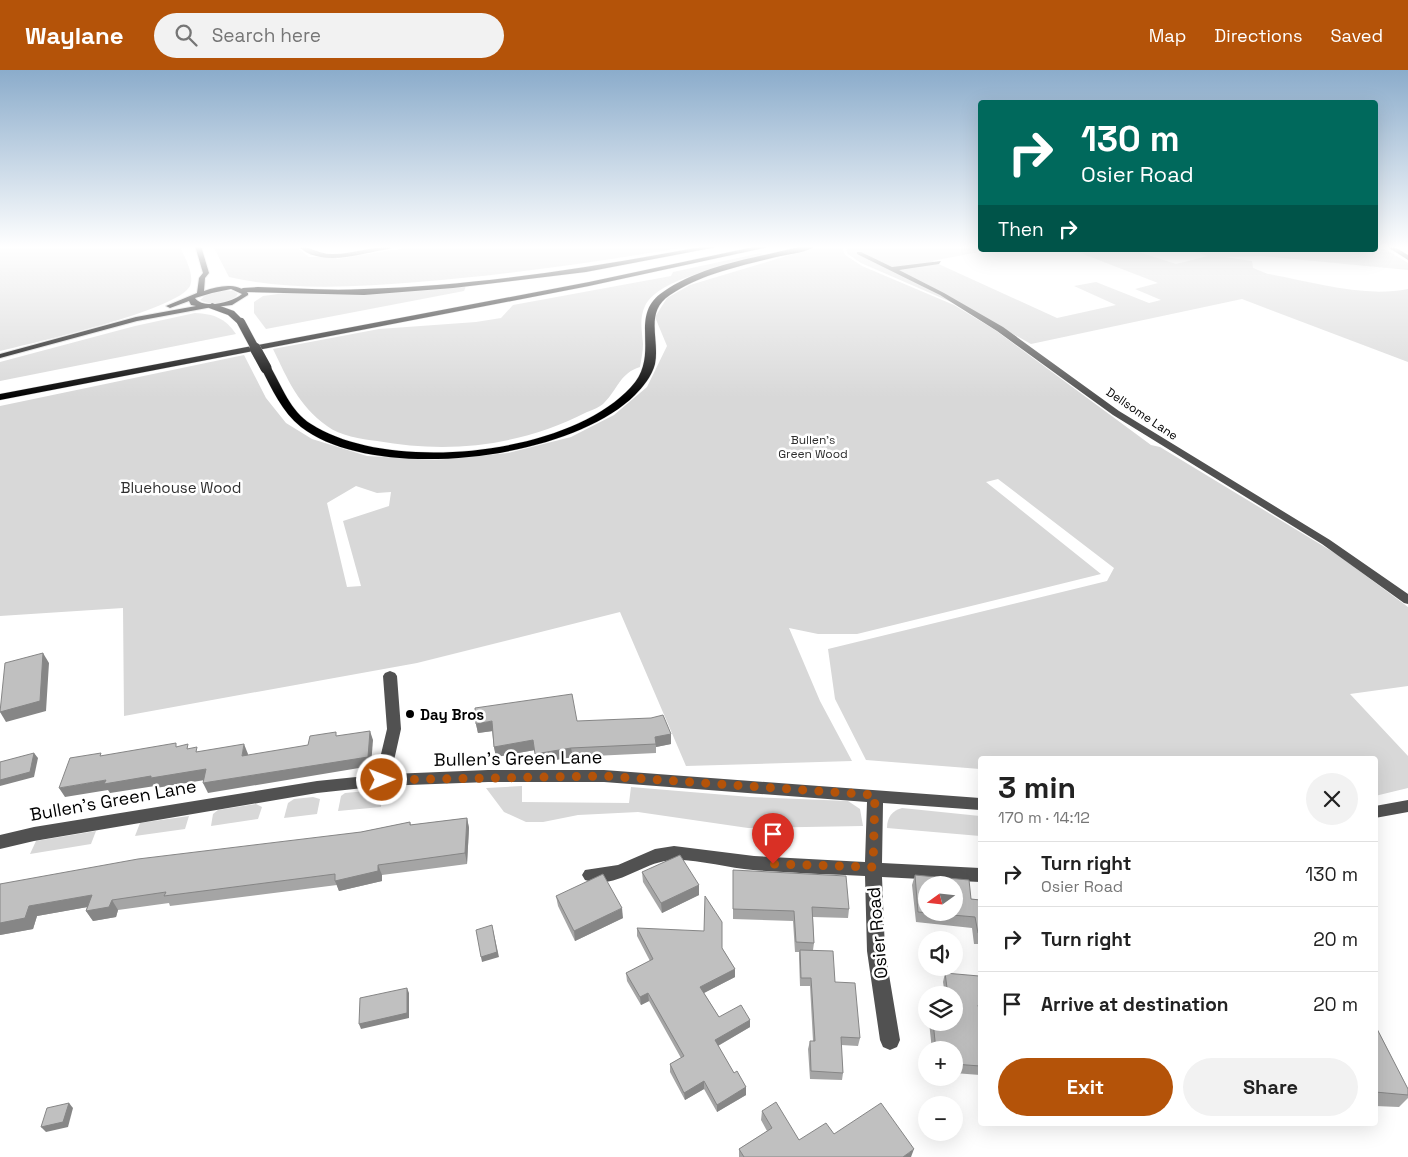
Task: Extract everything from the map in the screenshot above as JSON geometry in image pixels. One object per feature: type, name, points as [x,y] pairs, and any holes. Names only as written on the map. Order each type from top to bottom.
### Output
[{"type":"highway","points":[[0,388],[475,297]]},
{"type":"highway","points":[[0,397],[521,297]]},
{"type":"highway","points":[[209,306],[231,313],[241,322],[283,402],[307,427],[321,435],[365,450],[418,456],[451,455],[515,448],[570,432],[612,410],[626,398],[646,373],[651,351],[649,314],[662,297]]},
{"type":"main road","points":[[0,356],[136,319],[196,297]]},
{"type":"main road","points":[[136,319],[209,306],[241,299],[243,297]]},
{"type":"main road","points":[[192,299],[194,303],[209,306]]},
{"type":"street","name":"Dellsome Lane","points":[[947,297],[1000,329],[1124,419],[1326,542],[1408,600]]},
{"type":"street","points":[[382,780],[394,729],[390,676]]},
{"type":"street","name":"Bullen's Green Lane","points":[[0,842],[34,834],[251,797],[382,780],[604,776],[978,804]]},
{"type":"street","name":"Osier Road","points":[[875,795],[873,867],[876,951],[890,1040]]},
{"type":"street","points":[[1378,811],[1408,806]]},
{"type":"street","points":[[591,875],[620,872],[655,856],[674,853],[754,863],[873,867],[978,875]]},
{"type":"green space","points":[[0,297],[178,297],[159,306],[102,325],[0,351]]},
{"type":"green space","points":[[204,297],[235,297],[220,303],[209,303],[200,300]]},
{"type":"green space","points":[[262,297],[434,297],[266,329],[254,313],[254,302]]},
{"type":"green space","points":[[558,297],[652,297],[645,306],[642,315],[643,347],[640,367],[624,377],[604,403],[562,424],[511,440],[458,447],[432,447],[351,437],[327,426],[301,401],[273,349],[379,329],[476,322],[501,318],[513,305]]},
{"type":"green space","points":[[934,297],[954,305],[995,330],[1151,445],[1160,447],[1338,555],[1408,607],[1408,686],[1350,694],[1408,756],[1408,788],[1378,795],[1378,756],[978,756],[978,769],[866,760],[835,699],[828,649],[1107,581],[1114,568],[998,479],[986,482],[1101,574],[857,634],[818,634],[789,628],[820,701],[852,761],[686,766],[620,612],[417,663],[124,716],[123,608],[0,616],[0,406],[244,355],[266,398],[286,423],[312,439],[367,456],[435,460],[508,453],[571,437],[614,415],[647,387],[667,346],[655,317],[667,298]],"holes":[[[356,486],[377,493],[391,492],[389,506],[343,521],[361,586],[347,587],[327,503]]]},
{"type":"green space","points":[[939,297],[1010,297],[1057,318],[1116,305],[1098,297],[1133,297],[1149,303],[1161,300],[1153,297],[1408,297],[1408,362],[1242,299],[1031,344],[974,312]]},
{"type":"green space","points":[[195,313],[208,314],[218,318],[228,324],[236,334],[0,381],[0,362],[135,326]]},
{"type":"green space","points":[[522,786],[522,802],[629,803],[631,787],[750,797],[848,801],[860,809],[863,826],[748,828],[638,812],[578,815],[543,822],[526,822],[504,812],[486,788]]},
{"type":"green space","points":[[378,790],[382,792],[381,807],[338,811],[341,796],[345,793]]},
{"type":"green space","points":[[313,797],[320,799],[317,814],[284,818],[288,803],[294,799]]},
{"type":"green space","points":[[256,804],[262,807],[258,819],[211,826],[213,814],[218,810]]},
{"type":"green space","points":[[902,808],[978,816],[978,836],[887,828],[888,821],[895,811]]},
{"type":"green space","points":[[189,816],[185,829],[135,836],[140,823]]},
{"type":"green space","points":[[96,831],[91,844],[30,854],[36,841]]},
{"type":"building","points":[[43,653],[40,701],[0,712],[5,663]]},
{"type":"building","points":[[572,694],[577,721],[651,718],[663,715],[671,734],[655,737],[656,744],[571,748],[535,754],[533,740],[494,747],[492,721],[476,724],[475,708]]},
{"type":"building","points":[[370,731],[368,757],[203,783],[206,769],[104,784],[106,780],[59,788],[70,758],[101,753],[100,756],[176,743],[176,747],[188,744],[187,749],[197,747],[196,752],[244,744],[242,756],[308,745],[310,736],[336,732],[336,736]]},
{"type":"building","points":[[34,753],[30,772],[0,780],[0,762]]},
{"type":"building","points":[[467,818],[465,853],[378,865],[378,871],[335,881],[335,874],[164,896],[166,892],[112,900],[109,907],[86,911],[92,895],[29,906],[25,918],[0,923],[0,884],[138,859],[361,832],[410,822],[410,825]]},
{"type":"building","points":[[680,855],[699,885],[661,903],[642,872]]},
{"type":"building","points":[[733,870],[846,876],[849,909],[812,907],[814,943],[796,942],[794,911],[733,909]]},
{"type":"building","points":[[603,874],[622,908],[574,931],[556,896]]},
{"type":"building","points":[[915,875],[926,876],[918,876],[918,912]]},
{"type":"building","points":[[963,879],[969,880],[971,899],[978,900],[978,933],[975,917],[963,916]]},
{"type":"building","points":[[705,896],[722,922],[722,948],[735,969],[700,987],[719,1017],[741,1005],[750,1020],[715,1040],[734,1073],[737,1071],[746,1087],[717,1105],[704,1081],[684,1093],[670,1064],[684,1056],[648,993],[640,997],[626,973],[653,959],[637,928],[704,931]]},
{"type":"building","points":[[492,925],[497,952],[481,957],[476,930]]},
{"type":"building","points":[[800,950],[833,951],[835,982],[855,983],[860,1038],[841,1037],[843,1073],[811,1071],[810,1041],[815,1041],[811,978],[801,978]]},
{"type":"building","points":[[945,976],[978,976],[978,1066],[963,1065],[963,1041],[935,1041],[934,1031],[963,1031],[963,986],[947,986]]},
{"type":"building","points":[[407,988],[407,1013],[359,1024],[360,998]]},
{"type":"building","points":[[1378,1031],[1408,1089],[1408,1095],[1378,1092]]},
{"type":"building","points":[[776,1102],[799,1140],[826,1123],[834,1134],[881,1103],[914,1149],[903,1157],[744,1157],[739,1149],[772,1128],[762,1111]]},
{"type":"building","points":[[69,1103],[63,1122],[41,1127],[47,1108]]},
{"type":"place","name":"Day Bros","points":[[410,714]]},
{"type":"route","points":[[382,780],[488,776],[604,776],[875,795],[873,867],[773,864]]},
{"type":"park label","name":"Bullen's Green Wood","points":[[813,447]]},
{"type":"park label","name":"Bluehouse Wood","points":[[181,487]]}]
